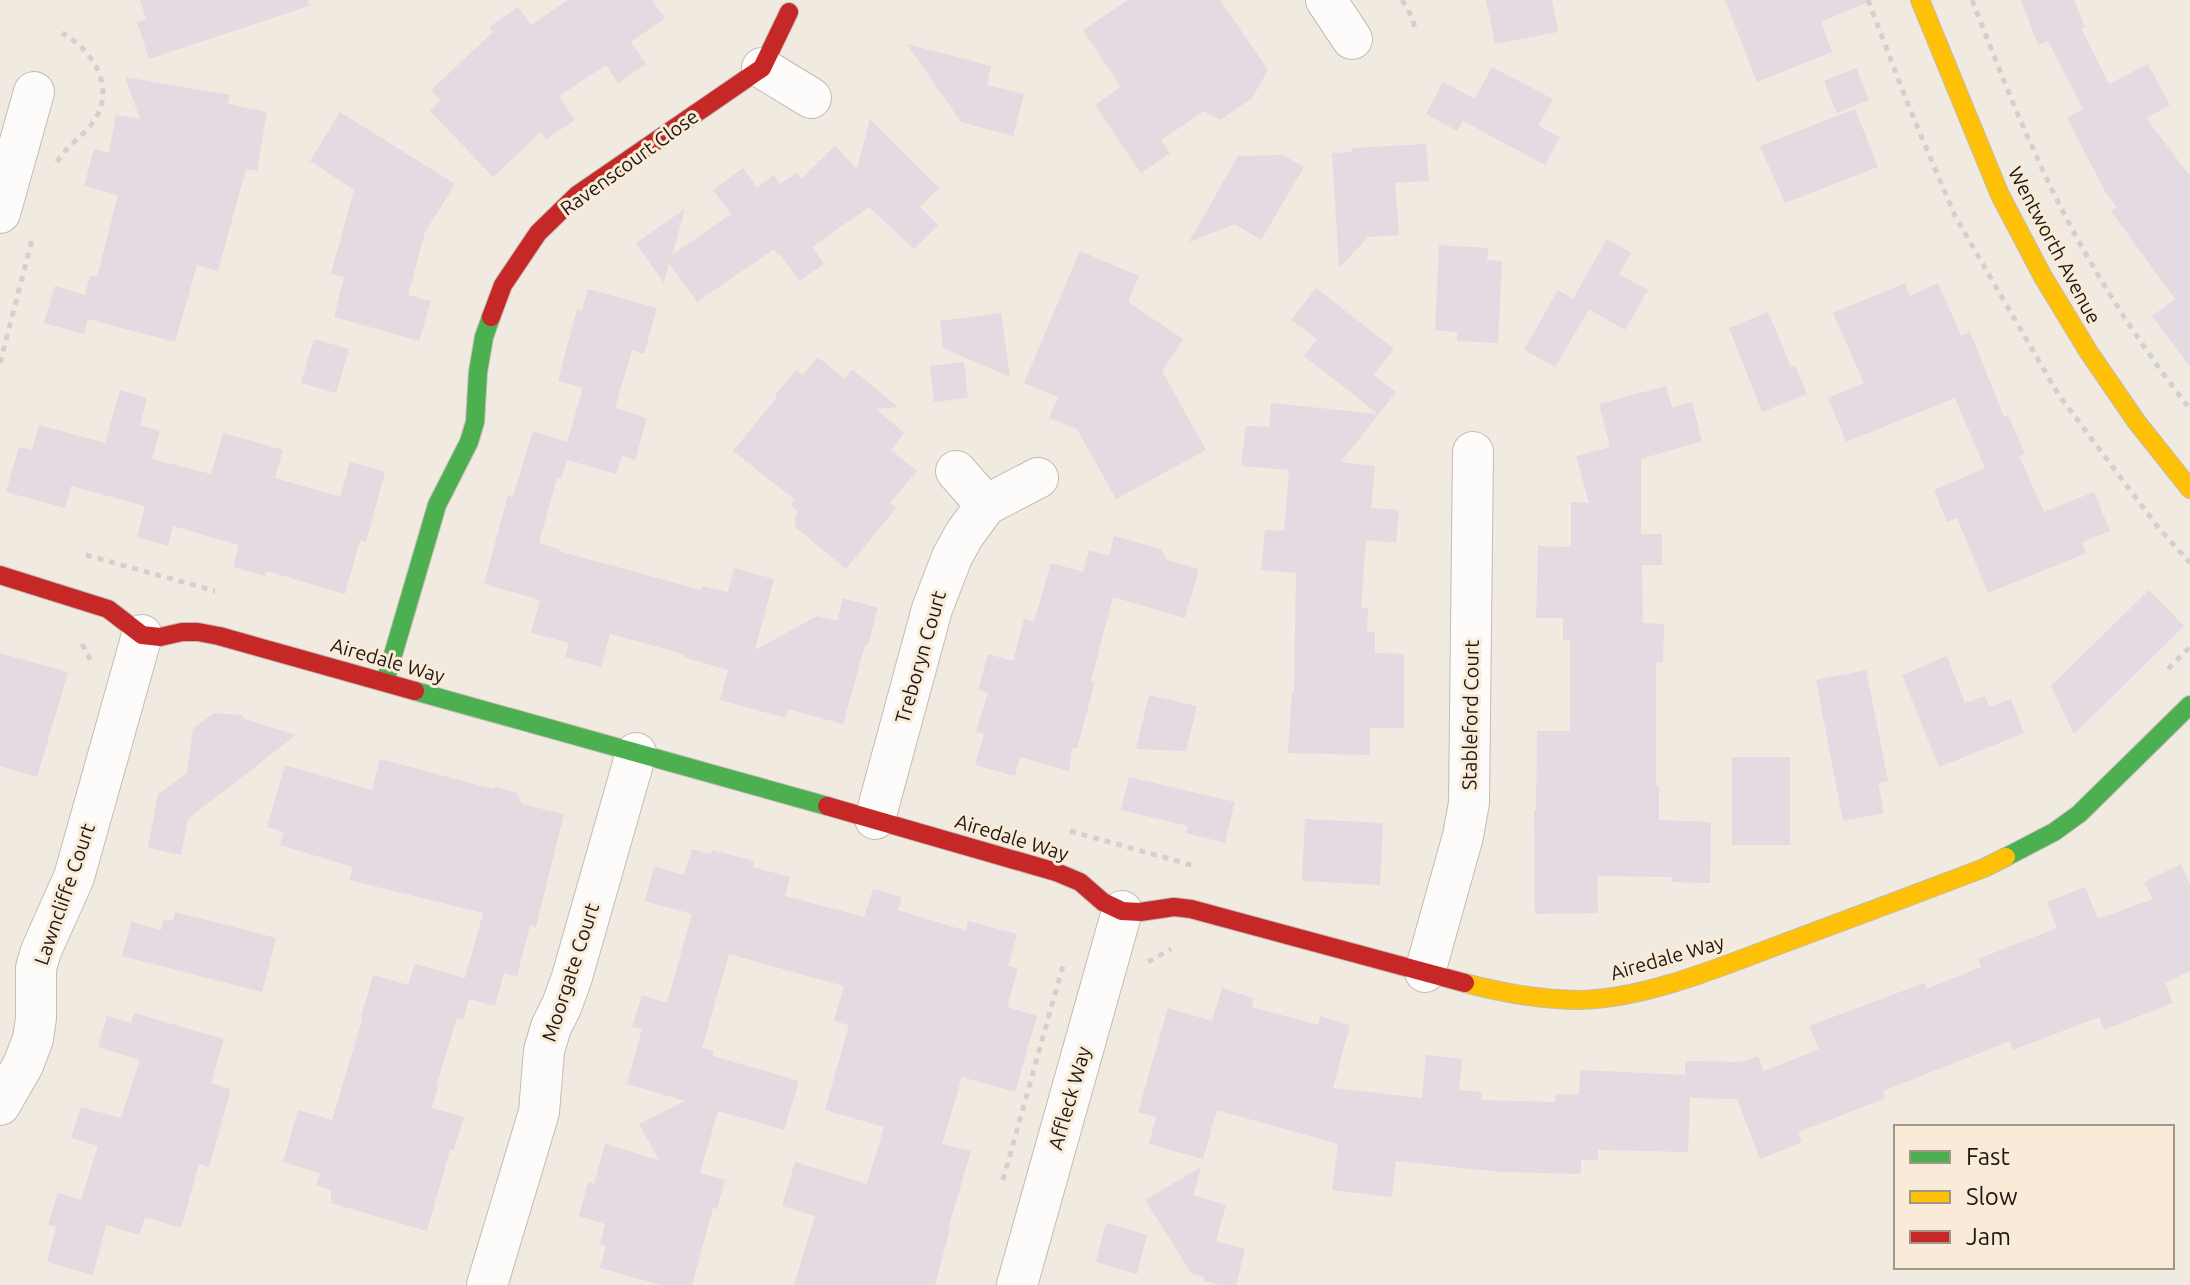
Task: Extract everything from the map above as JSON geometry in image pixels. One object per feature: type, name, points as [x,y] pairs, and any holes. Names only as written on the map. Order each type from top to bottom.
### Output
[{"type":"street","points":[[1326,0],[1352,39]]},
{"type":"street","name":"Wentworth Avenue","points":[[1920,0],[2000,195],[2042,275],[2136,421],[2190,489]]},
{"type":"street","name":"Ravenscourt Close","points":[[385,682],[437,505],[469,442],[475,422],[484,337],[503,285],[518,259],[538,233],[577,195],[762,68],[789,12]]},
{"type":"street","points":[[762,68],[811,98]]},
{"type":"street","points":[[18,220],[34,92]]},
{"type":"street","name":"Stableford Court","points":[[1425,972],[1463,836],[1469,803],[1473,452]]},
{"type":"street","points":[[956,471],[986,505]]},
{"type":"street","name":"Treboryn Court","points":[[875,819],[941,582],[964,535],[986,505],[1038,478]]},
{"type":"street","points":[[0,575],[108,609],[142,635]]},
{"type":"street","name":"Airedale Way","points":[[142,635],[160,637],[182,632],[219,636],[875,819],[1056,872],[1080,882],[1103,902],[1122,911],[1174,907],[1191,909],[1518,995],[1581,1000],[1658,987],[1716,969],[1984,868],[2054,832],[2079,814],[2190,705]]},
{"type":"street","name":"Lawncliffe Court","points":[[0,1105],[23,1065],[33,1039],[36,968],[74,877],[142,635]]},
{"type":"street","name":"Moorgate Court","points":[[487,1285],[539,1112],[544,1051],[572,977],[636,753]]},
{"type":"street","name":"Affleck Way","points":[[1017,1285],[1122,911]]},
{"type":"path","points":[[1402,0],[1413,19],[1415,31]]},
{"type":"path","points":[[1972,0],[2035,154],[2071,226],[2121,311],[2161,372],[2190,409]]},
{"type":"path","points":[[55,165],[91,125],[101,109],[102,92],[97,66],[77,41],[62,33]]},
{"type":"path","points":[[0,363],[18,220]]},
{"type":"path","points":[[75,552],[226,594]]},
{"type":"path","points":[[2157,680],[2190,647]]},
{"type":"path","points":[[1060,828],[1198,867]]},
{"type":"path","points":[[1002,1182],[1066,956]]},
{"type":"building","points":[[140,0],[308,0],[309,6],[149,59],[137,22],[146,19]]},
{"type":"building","points":[[568,0],[652,0],[665,18],[631,42],[646,64],[618,83],[606,65],[559,96],[575,120],[546,139],[541,132],[493,177],[430,111],[441,100],[431,90],[493,32],[489,27],[518,7],[531,25]]},
{"type":"building","points":[[1128,0],[1220,0],[1268,70],[1252,98],[1220,120],[1204,111],[1161,140],[1170,153],[1141,173],[1095,105],[1121,87],[1083,30]]},
{"type":"building","points":[[1486,0],[1552,0],[1558,32],[1495,44]]},
{"type":"building","points":[[1725,0],[1873,0],[1821,22],[1832,52],[1757,82]]},
{"type":"building","points":[[2021,0],[2074,0],[2085,27],[2081,28],[2109,84],[2148,64],[2170,105],[2146,118],[2190,176],[2190,367],[2152,316],[2175,299],[2111,211],[2117,207],[2106,193],[2067,118],[2083,109],[2048,41],[2038,45]]},
{"type":"building","points":[[907,44],[991,66],[987,85],[1024,94],[1013,136],[961,122]]},
{"type":"building","points":[[1492,67],[1553,99],[1538,126],[1560,137],[1545,165],[1463,121]]},
{"type":"building","points":[[1856,68],[1869,100],[1837,113],[1824,81]]},
{"type":"building","points":[[125,77],[230,95],[228,104],[267,112],[257,171],[246,169],[218,271],[197,265],[175,342],[88,319],[84,334],[44,323],[55,286],[85,295],[90,276],[97,277],[118,195],[84,186],[94,149],[109,153],[116,115],[140,119]]},
{"type":"building","points":[[1443,82],[1475,99],[1457,131],[1426,114]]},
{"type":"building","points":[[1855,109],[1878,167],[1785,203],[1760,146]]},
{"type":"building","points":[[340,112],[455,184],[425,232],[408,295],[431,301],[419,341],[334,317],[344,277],[331,274],[354,190],[310,161]]},
{"type":"building","points":[[870,119],[939,188],[920,207],[938,225],[914,249],[869,207],[812,247],[824,264],[799,281],[774,249],[697,302],[669,263],[664,283],[636,243],[685,209],[672,255],[731,214],[713,190],[743,168],[757,188],[774,175],[780,184],[797,173],[801,179],[835,146],[857,169]]},
{"type":"building","points":[[1426,144],[1429,181],[1395,183],[1399,235],[1368,237],[1339,268],[1332,153],[1352,152],[1352,148]]},
{"type":"building","points":[[1283,155],[1304,167],[1261,240],[1235,224],[1189,242],[1238,156]]},
{"type":"building","points":[[1607,239],[1631,253],[1619,274],[1648,290],[1625,330],[1589,309],[1555,367],[1524,350],[1558,290],[1573,299]]},
{"type":"building","points":[[1439,245],[1488,248],[1487,260],[1502,261],[1498,343],[1457,341],[1457,332],[1435,330]]},
{"type":"building","points":[[1080,251],[1139,276],[1128,302],[1183,339],[1162,371],[1206,450],[1116,499],[1077,429],[1049,418],[1058,397],[1024,383]]},
{"type":"building","points":[[1905,283],[1910,296],[1938,283],[1961,336],[1970,332],[2004,417],[2008,415],[2025,454],[2019,456],[2044,512],[2094,492],[2110,531],[2082,542],[2086,553],[1988,593],[1957,518],[1947,522],[1934,490],[1985,468],[1955,398],[1846,442],[1828,398],[1864,383],[1833,313]]},
{"type":"building","points":[[1316,288],[1394,349],[1374,375],[1396,392],[1341,462],[1375,466],[1371,508],[1399,510],[1396,543],[1366,540],[1361,608],[1368,608],[1367,632],[1375,632],[1375,653],[1404,654],[1404,728],[1370,728],[1370,755],[1288,753],[1294,691],[1296,573],[1261,570],[1265,530],[1284,531],[1289,470],[1241,466],[1246,426],[1269,427],[1271,403],[1378,414],[1304,356],[1317,339],[1291,320]]},
{"type":"building","points":[[588,289],[657,308],[644,354],[632,350],[615,408],[647,418],[635,460],[622,456],[616,474],[567,460],[561,479],[557,478],[539,543],[701,590],[702,586],[728,592],[734,568],[774,579],[755,650],[817,616],[837,621],[843,598],[878,608],[843,724],[788,709],[786,718],[720,700],[728,670],[683,657],[684,654],[610,634],[601,667],[565,657],[569,643],[531,633],[540,600],[484,584],[508,495],[513,497],[533,431],[567,442],[583,388],[558,381],[577,309],[582,311]]},
{"type":"building","points":[[1768,312],[1791,367],[1795,365],[1807,394],[1762,412],[1729,328]]},
{"type":"building","points":[[1001,313],[1010,377],[943,348],[940,321]]},
{"type":"building","points":[[314,339],[349,349],[336,393],[301,383]]},
{"type":"building","points":[[818,357],[844,379],[852,369],[898,407],[876,409],[904,433],[891,450],[917,471],[890,503],[896,508],[846,569],[795,527],[798,512],[791,505],[795,500],[733,451],[796,370],[803,375]]},
{"type":"building","points":[[964,362],[968,398],[934,402],[930,366]]},
{"type":"building","points":[[1666,386],[1672,407],[1692,402],[1702,441],[1641,459],[1641,534],[1662,534],[1662,565],[1642,565],[1643,623],[1664,624],[1663,662],[1656,662],[1659,820],[1711,822],[1710,883],[1672,882],[1672,877],[1597,876],[1598,913],[1535,914],[1537,731],[1570,731],[1570,640],[1563,640],[1563,618],[1536,618],[1538,546],[1571,547],[1571,502],[1589,503],[1576,456],[1610,447],[1599,404]]},
{"type":"building","points":[[120,390],[147,398],[140,425],[160,431],[152,459],[211,474],[223,433],[283,450],[275,478],[340,497],[350,462],[385,472],[366,542],[360,540],[345,594],[267,571],[265,576],[233,567],[239,545],[173,526],[168,546],[137,537],[145,506],[71,486],[65,508],[6,492],[19,447],[32,450],[39,425],[105,443]]},
{"type":"building","points":[[1114,536],[1161,549],[1167,560],[1199,569],[1185,618],[1113,597],[1091,681],[1095,682],[1077,748],[1072,748],[1069,771],[1020,757],[1015,776],[975,765],[984,734],[976,732],[988,693],[978,690],[988,654],[1013,661],[1024,619],[1034,622],[1051,563],[1083,572],[1089,550],[1109,556]]},
{"type":"building","points":[[2149,590],[2184,626],[2074,734],[2051,686]]},
{"type":"building","points":[[0,653],[68,672],[37,777],[0,766]]},
{"type":"building","points":[[1947,656],[1965,703],[1985,696],[1989,707],[2011,699],[2024,733],[1939,767],[1902,675]]},
{"type":"building","points":[[1866,670],[1888,781],[1878,783],[1884,813],[1843,821],[1816,680]]},
{"type":"building","points":[[1149,695],[1197,706],[1186,751],[1136,749]]},
{"type":"building","points":[[214,713],[241,715],[296,735],[188,819],[181,855],[148,848],[158,794],[187,773],[193,729]]},
{"type":"building","points":[[1732,757],[1790,757],[1790,845],[1732,845]]},
{"type":"building","points":[[380,759],[493,789],[516,792],[522,804],[564,814],[536,927],[530,925],[517,976],[504,973],[495,1006],[469,999],[463,1020],[457,1018],[432,1108],[464,1117],[453,1151],[450,1150],[427,1231],[331,1203],[331,1190],[316,1185],[320,1173],[283,1162],[298,1110],[332,1120],[373,975],[408,985],[415,964],[465,978],[483,913],[349,880],[353,867],[280,845],[284,832],[267,827],[285,765],[372,790]]},
{"type":"building","points":[[1129,777],[1235,802],[1225,843],[1186,833],[1188,826],[1121,810]]},
{"type":"building","points":[[1305,819],[1383,823],[1380,885],[1302,881]]},
{"type":"building","points":[[692,849],[711,854],[712,850],[755,861],[753,867],[790,877],[785,896],[864,917],[873,889],[902,897],[898,910],[966,931],[968,921],[1017,934],[1008,966],[1018,969],[1007,1007],[1037,1016],[1015,1092],[962,1077],[942,1144],[971,1151],[935,1285],[794,1285],[815,1216],[782,1206],[795,1162],[867,1184],[884,1127],[825,1110],[849,1025],[834,1021],[844,986],[729,954],[702,1048],[714,1051],[713,1056],[799,1081],[784,1130],[718,1111],[700,1173],[725,1180],[717,1209],[713,1208],[692,1285],[661,1285],[600,1268],[606,1246],[600,1244],[605,1224],[579,1216],[588,1182],[594,1184],[605,1144],[659,1160],[639,1124],[685,1101],[627,1084],[642,1029],[632,1027],[642,995],[667,1003],[692,914],[645,901],[654,866],[684,875]]},
{"type":"building","points":[[2181,864],[2190,885],[2190,971],[2165,983],[2173,1003],[2104,1030],[2099,1017],[2013,1050],[2010,1041],[1883,1091],[1886,1098],[1798,1132],[1802,1142],[1760,1159],[1737,1099],[1690,1098],[1688,1152],[1598,1150],[1598,1160],[1581,1160],[1581,1174],[1502,1172],[1396,1161],[1392,1197],[1332,1190],[1338,1144],[1217,1110],[1203,1159],[1149,1144],[1156,1117],[1138,1112],[1168,1008],[1212,1021],[1222,988],[1254,998],[1252,1007],[1318,1025],[1320,1016],[1350,1025],[1333,1088],[1422,1098],[1426,1055],[1462,1059],[1459,1090],[1482,1092],[1481,1100],[1555,1102],[1556,1094],[1579,1095],[1580,1070],[1685,1075],[1685,1061],[1741,1062],[1758,1056],[1764,1071],[1819,1049],[1809,1026],[1924,983],[1927,989],[1981,967],[1978,959],[2057,928],[2047,902],[2085,887],[2098,919],[2153,899],[2144,882]]},
{"type":"building","points":[[175,912],[276,938],[262,992],[122,956],[131,922],[161,930],[164,919],[173,921]]},
{"type":"building","points":[[134,1013],[224,1039],[211,1083],[231,1089],[209,1167],[199,1164],[181,1228],[145,1217],[139,1235],[106,1225],[93,1275],[47,1262],[56,1227],[48,1225],[58,1193],[81,1200],[98,1146],[71,1138],[81,1107],[121,1118],[140,1060],[98,1047],[107,1016],[131,1023]]},
{"type":"building","points":[[1201,1167],[1193,1195],[1226,1205],[1216,1241],[1245,1249],[1236,1285],[1220,1285],[1192,1274],[1145,1200]]},
{"type":"building","points":[[1106,1223],[1147,1235],[1137,1274],[1096,1262]]},
{"type":"traffic: fast","points":[[385,682],[437,505],[469,442],[475,422],[478,372],[491,317]]},
{"type":"traffic: fast","points":[[415,691],[827,806]]},
{"type":"traffic: fast","points":[[2006,857],[2054,832],[2079,814],[2190,705]]},
{"type":"traffic: slow","points":[[1920,0],[2000,195],[2042,275],[2088,351],[2136,421],[2190,489]]},
{"type":"traffic: slow","points":[[1465,983],[1508,993],[1579,1000],[1655,988],[1731,963],[2006,857]]},
{"type":"traffic: jam","points":[[491,317],[503,285],[538,233],[577,195],[762,68],[789,12]]},
{"type":"traffic: jam","points":[[0,575],[108,609],[142,635],[160,637],[198,632],[219,636],[415,691]]},
{"type":"traffic: jam","points":[[827,806],[1056,872],[1080,882],[1103,902],[1122,911],[1174,907],[1191,909],[1465,983]]}]
